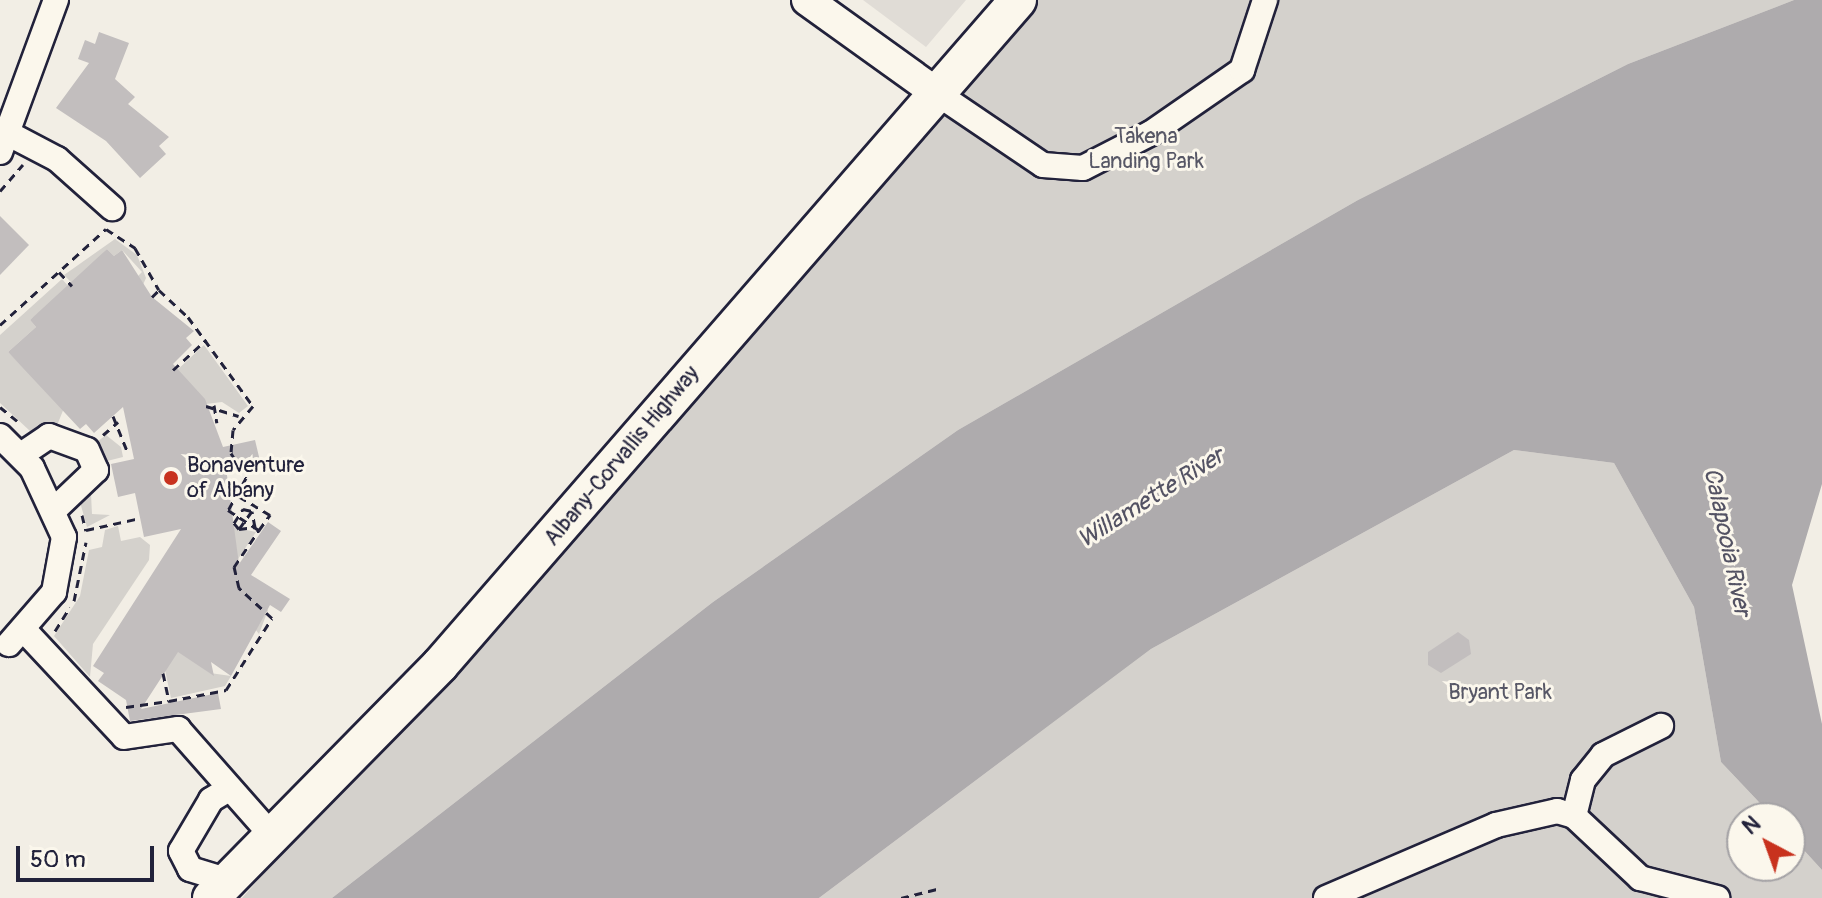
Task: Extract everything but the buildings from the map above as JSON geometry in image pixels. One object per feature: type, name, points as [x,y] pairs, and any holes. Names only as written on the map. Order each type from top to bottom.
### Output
[{"type":"highway","name":"Albany-Corvallis Highway","points":[[220,890],[275,839],[566,522],[935,92],[1018,0]]},
{"type":"main road","points":[[807,0],[935,92]]},
{"type":"street","points":[[56,0],[5,144],[57,159],[106,220]]},
{"type":"street","points":[[935,92],[1035,161],[1083,168],[1151,133],[1242,70],[1265,0]]},
{"type":"street","points":[[0,436],[21,455],[54,510],[64,537],[63,567],[54,592],[17,637],[124,737],[178,729],[275,839]]},
{"type":"street","points":[[21,455],[49,436],[87,450],[96,470],[54,510]]},
{"type":"street","points":[[1574,816],[1583,780],[1603,755],[1661,726]]},
{"type":"street","points":[[220,890],[190,869],[181,851],[211,800],[229,789]]},
{"type":"street","points":[[1326,898],[1496,825],[1557,811],[1574,816],[1640,878],[1717,898]]},
{"type":"path","points":[[0,191],[12,171],[37,167]]},
{"type":"path","points":[[0,325],[59,272],[106,220],[135,248],[159,290],[206,340],[253,406],[239,416],[231,453],[246,478],[228,510],[257,529]]},
{"type":"path","points":[[59,272],[72,286]]},
{"type":"path","points":[[152,297],[159,290]]},
{"type":"path","points":[[173,370],[206,340]]},
{"type":"path","points":[[206,406],[214,405],[239,416]]},
{"type":"path","points":[[214,405],[217,423]]},
{"type":"path","points":[[113,416],[128,453]]},
{"type":"path","points":[[163,673],[169,701],[226,690],[272,618],[239,588],[234,567],[257,529],[270,515],[237,495]]},
{"type":"path","points":[[236,515],[252,511]]},
{"type":"path","points":[[252,511],[257,529]]},
{"type":"path","points":[[239,529],[252,511]]},
{"type":"path","points":[[236,515],[239,529]]},
{"type":"path","points":[[86,530],[140,518]]},
{"type":"path","points":[[239,529],[257,529]]},
{"type":"path","points":[[901,898],[937,889]]},
{"type":"shaded area","points":[[863,0],[966,0],[926,47]]},
{"type":"green space","name":"Takena Landing Park","points":[[1018,0],[1794,0],[1628,64],[1358,200],[958,430],[713,602],[332,898],[242,898],[920,141],[905,126]]},
{"type":"green space","points":[[115,239],[137,255],[146,278],[142,287],[135,279],[142,272],[122,250],[114,256],[107,249],[74,285],[64,275]]},
{"type":"green space","points":[[62,279],[70,288],[30,320],[36,327],[8,352],[64,408],[58,423],[30,431],[0,403],[0,335]]},
{"type":"green space","points":[[204,345],[248,406],[239,413],[222,402],[206,404],[175,372]]},
{"type":"green space","points":[[106,435],[121,447],[123,457],[103,462],[97,442]]},
{"type":"green space","name":"Bryant Park","points":[[1514,450],[1614,463],[1694,607],[1721,762],[1759,802],[1726,802],[1726,882],[1806,882],[1806,852],[1822,870],[1822,898],[819,898],[1151,649]]},
{"type":"green space","points":[[91,494],[92,514],[110,515],[87,527],[80,502]]},
{"type":"green space","points":[[118,526],[121,541],[140,537],[150,545],[149,560],[93,644],[90,677],[54,636],[80,596],[89,550],[102,547],[105,530]]},
{"type":"green space","points":[[232,527],[256,532],[232,568],[237,590],[268,610],[259,634],[236,605],[209,607],[208,596],[237,552]]},
{"type":"green space","points":[[175,646],[210,673],[231,676],[225,686],[171,698],[165,670]]},
{"type":"water","points":[[1794,0],[1822,0],[1822,484],[1792,585],[1822,724],[1822,870],[1806,852],[1806,802],[1759,802],[1721,762],[1694,607],[1614,463],[1514,450],[1151,649],[819,898],[332,898],[713,602],[958,430],[1358,200],[1628,64]]},
{"type":"place","name":"Bonaventure of Albany","points":[[171,478]]},
{"type":"water label","name":"Willamette River","points":[[1151,498]]},
{"type":"water label","name":"Calapooia River","points":[[1727,542]]}]
